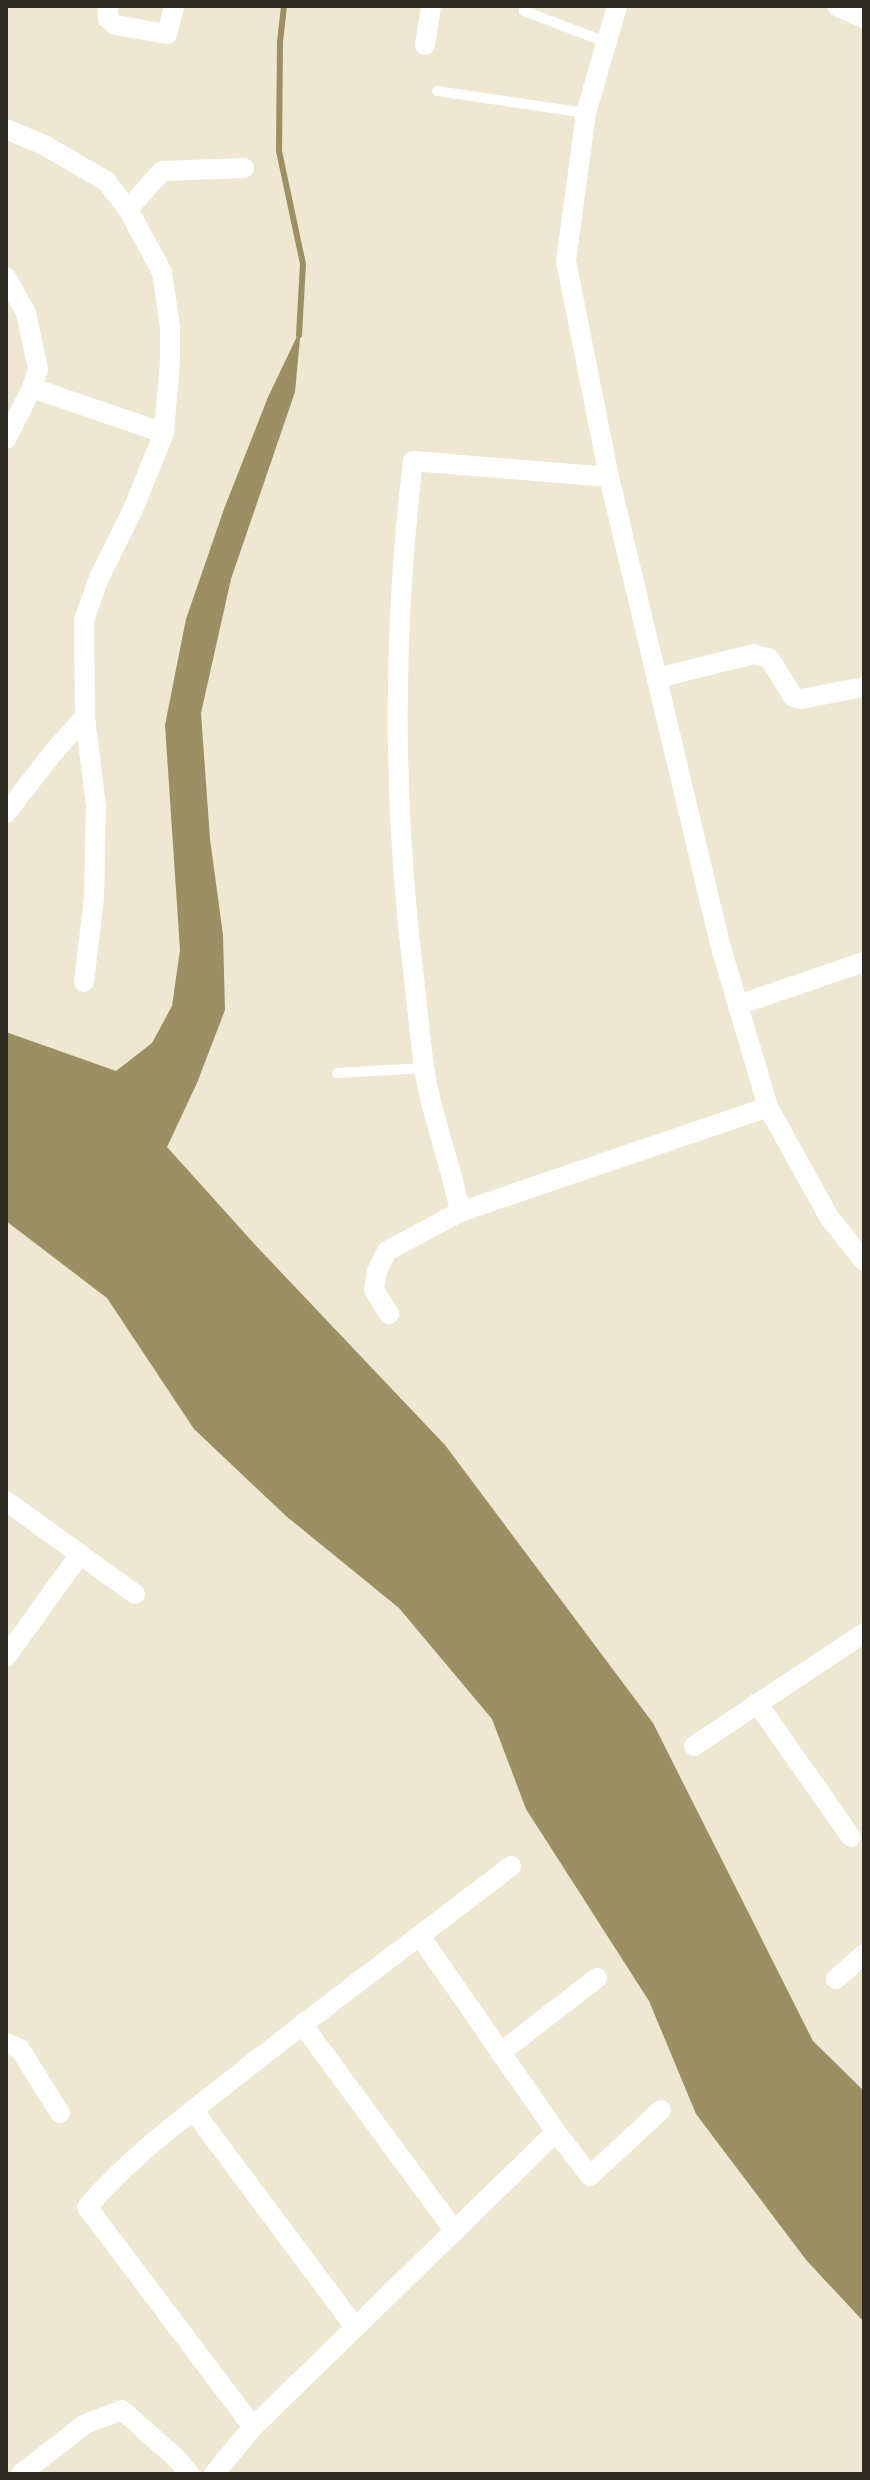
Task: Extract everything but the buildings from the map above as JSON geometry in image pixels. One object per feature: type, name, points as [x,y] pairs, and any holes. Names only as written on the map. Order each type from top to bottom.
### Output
[{"type":"street","points":[[108,6],[108,19],[115,25],[167,34],[174,6]]},
{"type":"street","points":[[425,45],[431,6]]},
{"type":"street","points":[[617,6],[586,113],[566,261],[609,477],[720,944],[768,1107],[829,1217],[864,1261]]},
{"type":"street","points":[[837,6],[864,18]]},
{"type":"street","points":[[6,129],[44,145],[106,181],[128,209],[162,272],[170,327],[164,433],[134,507],[99,578],[84,620],[85,717],[96,806],[94,898],[84,982]]},
{"type":"street","points":[[128,209],[162,171],[244,168]]},
{"type":"street","points":[[6,277],[26,313],[38,369],[32,388],[6,439]]},
{"type":"street","points":[[32,388],[164,433]]},
{"type":"street","points":[[460,1212],[427,1088],[405,909],[398,786],[400,645],[406,515],[413,461],[609,477]]},
{"type":"street","points":[[657,678],[754,654],[770,659],[793,697],[801,699],[864,687]]},
{"type":"street","points":[[6,813],[47,759],[85,717]]},
{"type":"street","points":[[738,1005],[864,962]]},
{"type":"street","points":[[389,1314],[374,1290],[377,1271],[387,1251],[460,1212],[768,1107]]},
{"type":"street","points":[[6,1501],[135,1594]]},
{"type":"street","points":[[6,1657],[80,1554]]},
{"type":"street","points":[[694,1746],[864,1633]]},
{"type":"street","points":[[757,1703],[851,1837]]},
{"type":"street","points":[[253,2427],[87,2207],[106,2185],[193,2110],[511,1866]]},
{"type":"street","points":[[420,1936],[590,2176],[661,2110]]},
{"type":"street","points":[[836,1979],[864,1954]]},
{"type":"street","points":[[500,2053],[597,1978]]},
{"type":"street","points":[[302,2024],[454,2230]]},
{"type":"street","points":[[6,2043],[20,2049],[60,2113]]},
{"type":"street","points":[[193,2110],[355,2327]]},
{"type":"street","points":[[214,2474],[253,2427],[556,2132]]},
{"type":"street","points":[[21,2474],[85,2424],[122,2410],[190,2474]]},
{"type":"lane","points":[[526,6],[524,11],[606,42]]},
{"type":"lane","points":[[437,91],[586,113]]},
{"type":"lane","points":[[337,1073],[425,1068]]},
{"type":"shaded area","points":[[301,328],[295,392],[231,579],[201,713],[210,839],[223,935],[225,1010],[197,1083],[167,1147],[445,1445],[653,1723],[813,2041],[864,2091],[864,2322],[807,2261],[696,2114],[649,2001],[526,1809],[492,1719],[399,1608],[286,1516],[194,1429],[107,1298],[6,1221],[6,1032],[116,1071],[152,1043],[172,1006],[180,950],[165,725],[186,619],[224,509],[268,397]]},
{"type":"waterway","points":[[284,6],[280,42],[279,151],[303,264],[299,335]]}]
